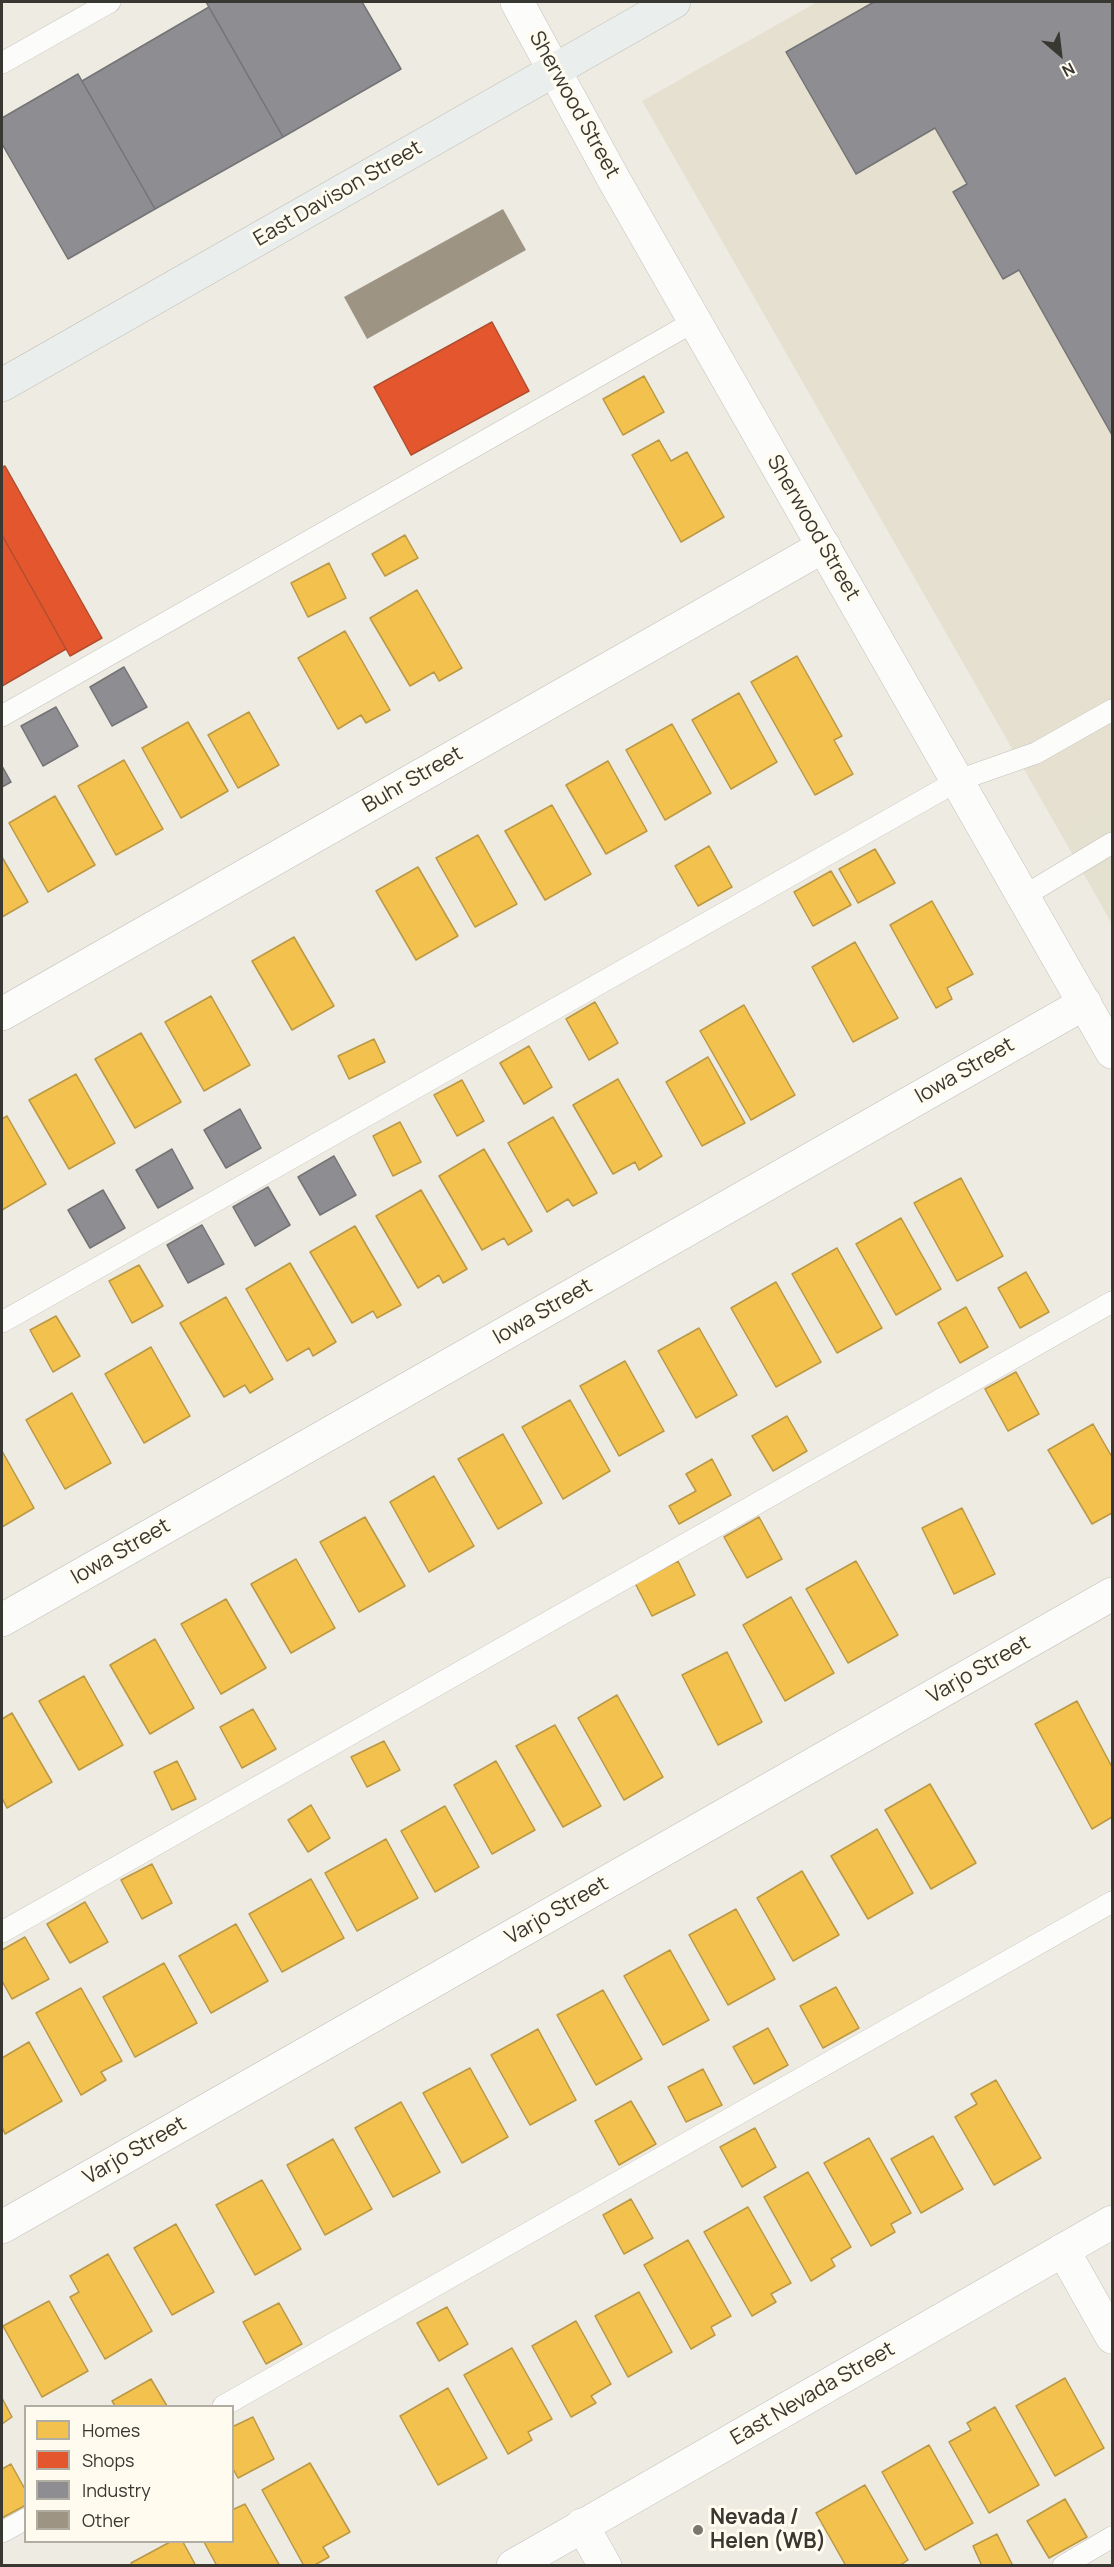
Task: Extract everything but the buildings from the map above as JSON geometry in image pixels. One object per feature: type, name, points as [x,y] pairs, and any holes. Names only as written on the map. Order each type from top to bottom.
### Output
[{"type":"main road","name":"East Davison Street","points":[[2,385],[674,2]]},
{"type":"street","name":"Sherwood Street","points":[[517,2],[556,69],[614,178],[1113,1052]]},
{"type":"street","name":"Buhr Street","points":[[2,1014],[824,546]]},
{"type":"street","name":"Iowa Street","points":[[2,1620],[1085,1003]]},
{"type":"street","name":"Varjo Street","points":[[2,2227],[1113,1594]]},
{"type":"street","name":"East Nevada Street","points":[[513,2565],[1113,2222]]},
{"type":"street","points":[[1064,2250],[1113,2337]]},
{"type":"street","points":[[582,2525],[605,2565]]},
{"type":"lane","points":[[2,63],[110,2]]},
{"type":"lane","points":[[2,716],[696,321]]},
{"type":"lane","points":[[2,1322],[959,780],[1036,753],[1113,710]]},
{"type":"lane","points":[[1024,896],[1113,843]]},
{"type":"lane","points":[[2,1932],[1113,1302]]},
{"type":"lane","points":[[225,2405],[1113,1902]]},
{"type":"lane","points":[[2,2532],[24,2520]]},
{"type":"lane","points":[[1063,2565],[1113,2536]]},
{"type":"shaded area","points":[[817,2],[1112,2],[1112,798],[1058,829],[642,101]]},
{"type":"shaded area","points":[[1112,798],[1112,924],[1058,829]]},
{"type":"place","name":"Nevada / Helen (WB)","points":[[698,2530]]}]
